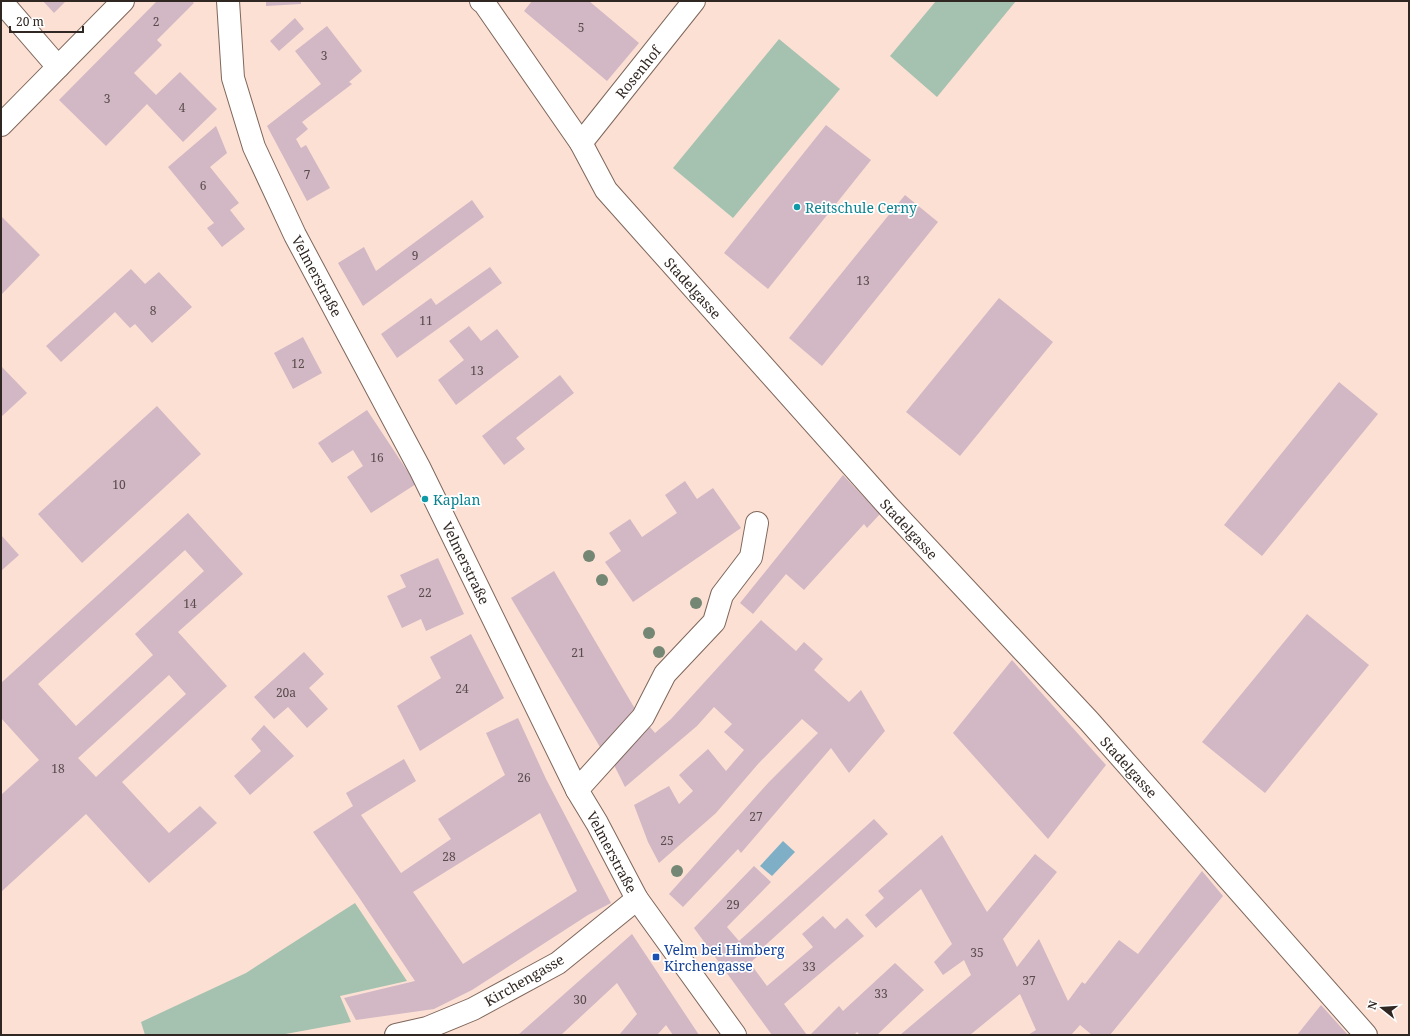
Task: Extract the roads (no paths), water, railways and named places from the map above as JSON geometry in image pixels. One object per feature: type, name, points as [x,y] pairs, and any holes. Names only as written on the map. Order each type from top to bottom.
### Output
[{"type":"street","points":[[1,1],[58,67]]},
{"type":"street","points":[[1,125],[123,1]]},
{"type":"street","name":"Velmerstraße","points":[[228,1],[233,78],[254,147],[295,235],[420,469],[577,790],[597,823],[637,899],[735,1035]]},
{"type":"street","name":"Stadelgasse","points":[[481,1],[484,3],[581,143],[606,190],[888,506],[1089,721],[1366,1035]]},
{"type":"street","name":"Rosenhof","points":[[581,143],[694,1]]},
{"type":"street","points":[[577,790],[643,717],[665,674],[714,622],[722,595],[751,558],[757,523]]},
{"type":"street","name":"Kirchengasse","points":[[396,1035],[427,1028],[473,1010],[558,962],[637,899]]},
{"type":"water","points":[[783,841],[795,852],[772,876],[760,866]]},
{"type":"place","name":"Reitschule Cerny","points":[[797,207]]},
{"type":"place","name":"Kaplan","points":[[425,499]]},
{"type":"place","name":"Velm bei Himberg Kirchengasse","points":[[656,957]]}]
